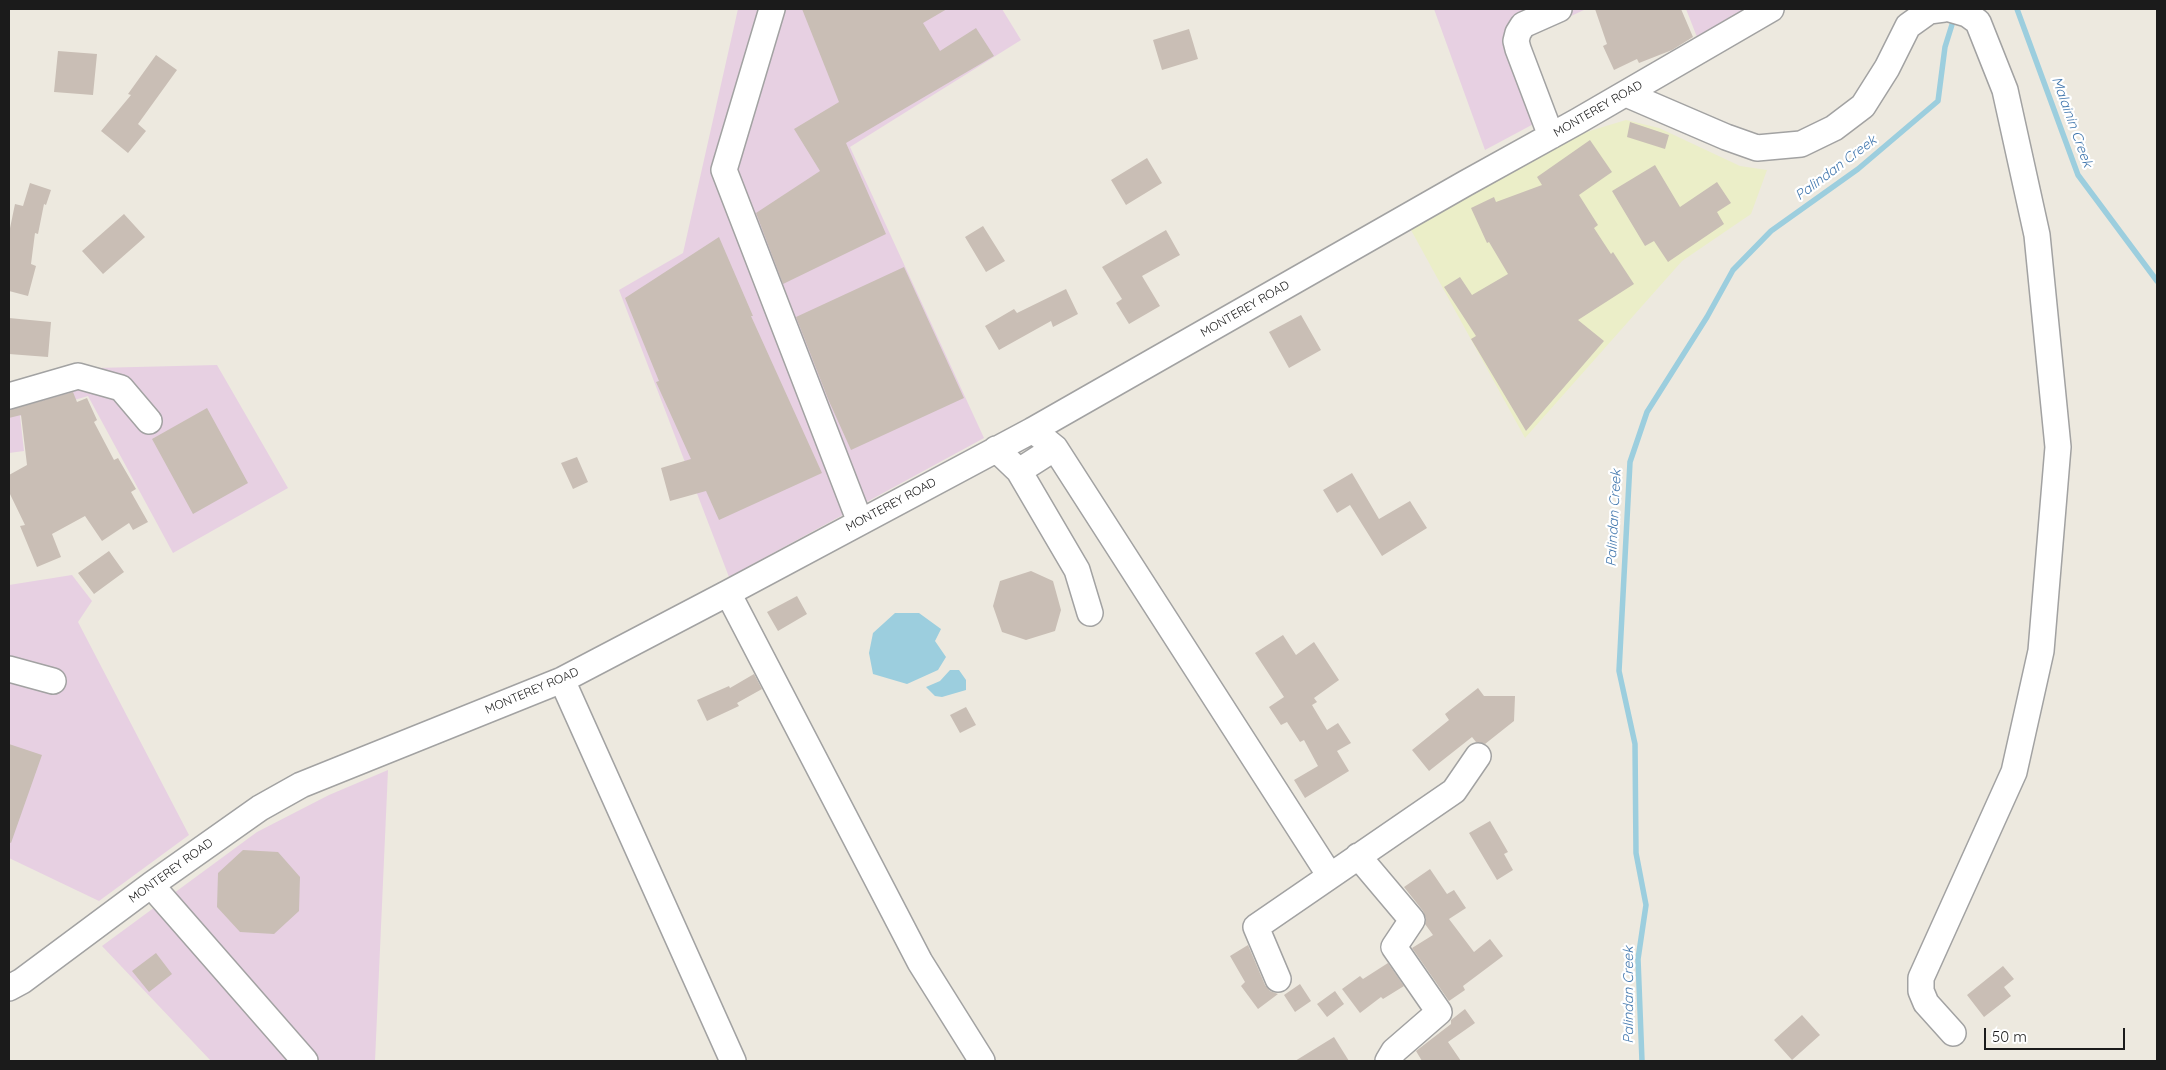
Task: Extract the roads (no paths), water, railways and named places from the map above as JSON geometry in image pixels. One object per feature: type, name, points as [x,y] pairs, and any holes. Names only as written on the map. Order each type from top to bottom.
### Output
[{"type":"street","points":[[772,9],[724,170],[860,522]]},
{"type":"street","points":[[1551,136],[1516,41],[1523,25],[1559,9]]},
{"type":"street","name":"MONTEREY ROAD","points":[[9,988],[22,981],[151,885],[260,808],[301,785],[562,680],[728,593],[1033,430],[1626,94],[1771,9]]},
{"type":"street","points":[[1626,94],[1726,137],[1757,148],[1801,144],[1834,128],[1863,106],[1887,68],[1908,26],[1929,11],[1954,10],[1978,22],[2005,90],[2037,235],[2058,447],[2041,651],[2014,772],[1921,978],[1921,991],[1926,1003],[1953,1033]]},
{"type":"street","points":[[9,396],[78,376],[121,388],[149,422]]},
{"type":"street","points":[[1033,430],[1056,448],[1330,876]]},
{"type":"street","points":[[1019,471],[1056,448]]},
{"type":"street","points":[[996,449],[1019,471],[1077,570],[1090,612]]},
{"type":"street","points":[[728,593],[920,962],[982,1061]]},
{"type":"street","points":[[9,669],[53,681]]},
{"type":"street","points":[[562,680],[733,1061]]},
{"type":"street","points":[[1278,979],[1256,927],[1454,790],[1478,756]]},
{"type":"street","points":[[1358,856],[1412,920],[1394,947],[1439,1012],[1394,1051],[1388,1061]]},
{"type":"street","points":[[151,885],[305,1061]]},
{"type":"water","points":[[895,613],[919,613],[941,629],[935,641],[946,657],[938,670],[907,684],[873,674],[869,653],[873,633]]},
{"type":"water","points":[[950,670],[959,670],[966,680],[966,690],[942,697],[935,696],[926,687],[940,681]]},
{"type":"waterway","name":"Malainin Creek","points":[[2017,9],[2078,175],[2157,281]]},
{"type":"waterway","name":"Palindan Creek","points":[[1642,1061],[1638,959],[1646,905],[1636,853],[1635,744],[1619,671],[1630,462],[1647,412],[1707,317],[1733,270],[1771,231],[1858,169],[1938,101],[1945,47],[1955,15]]}]
